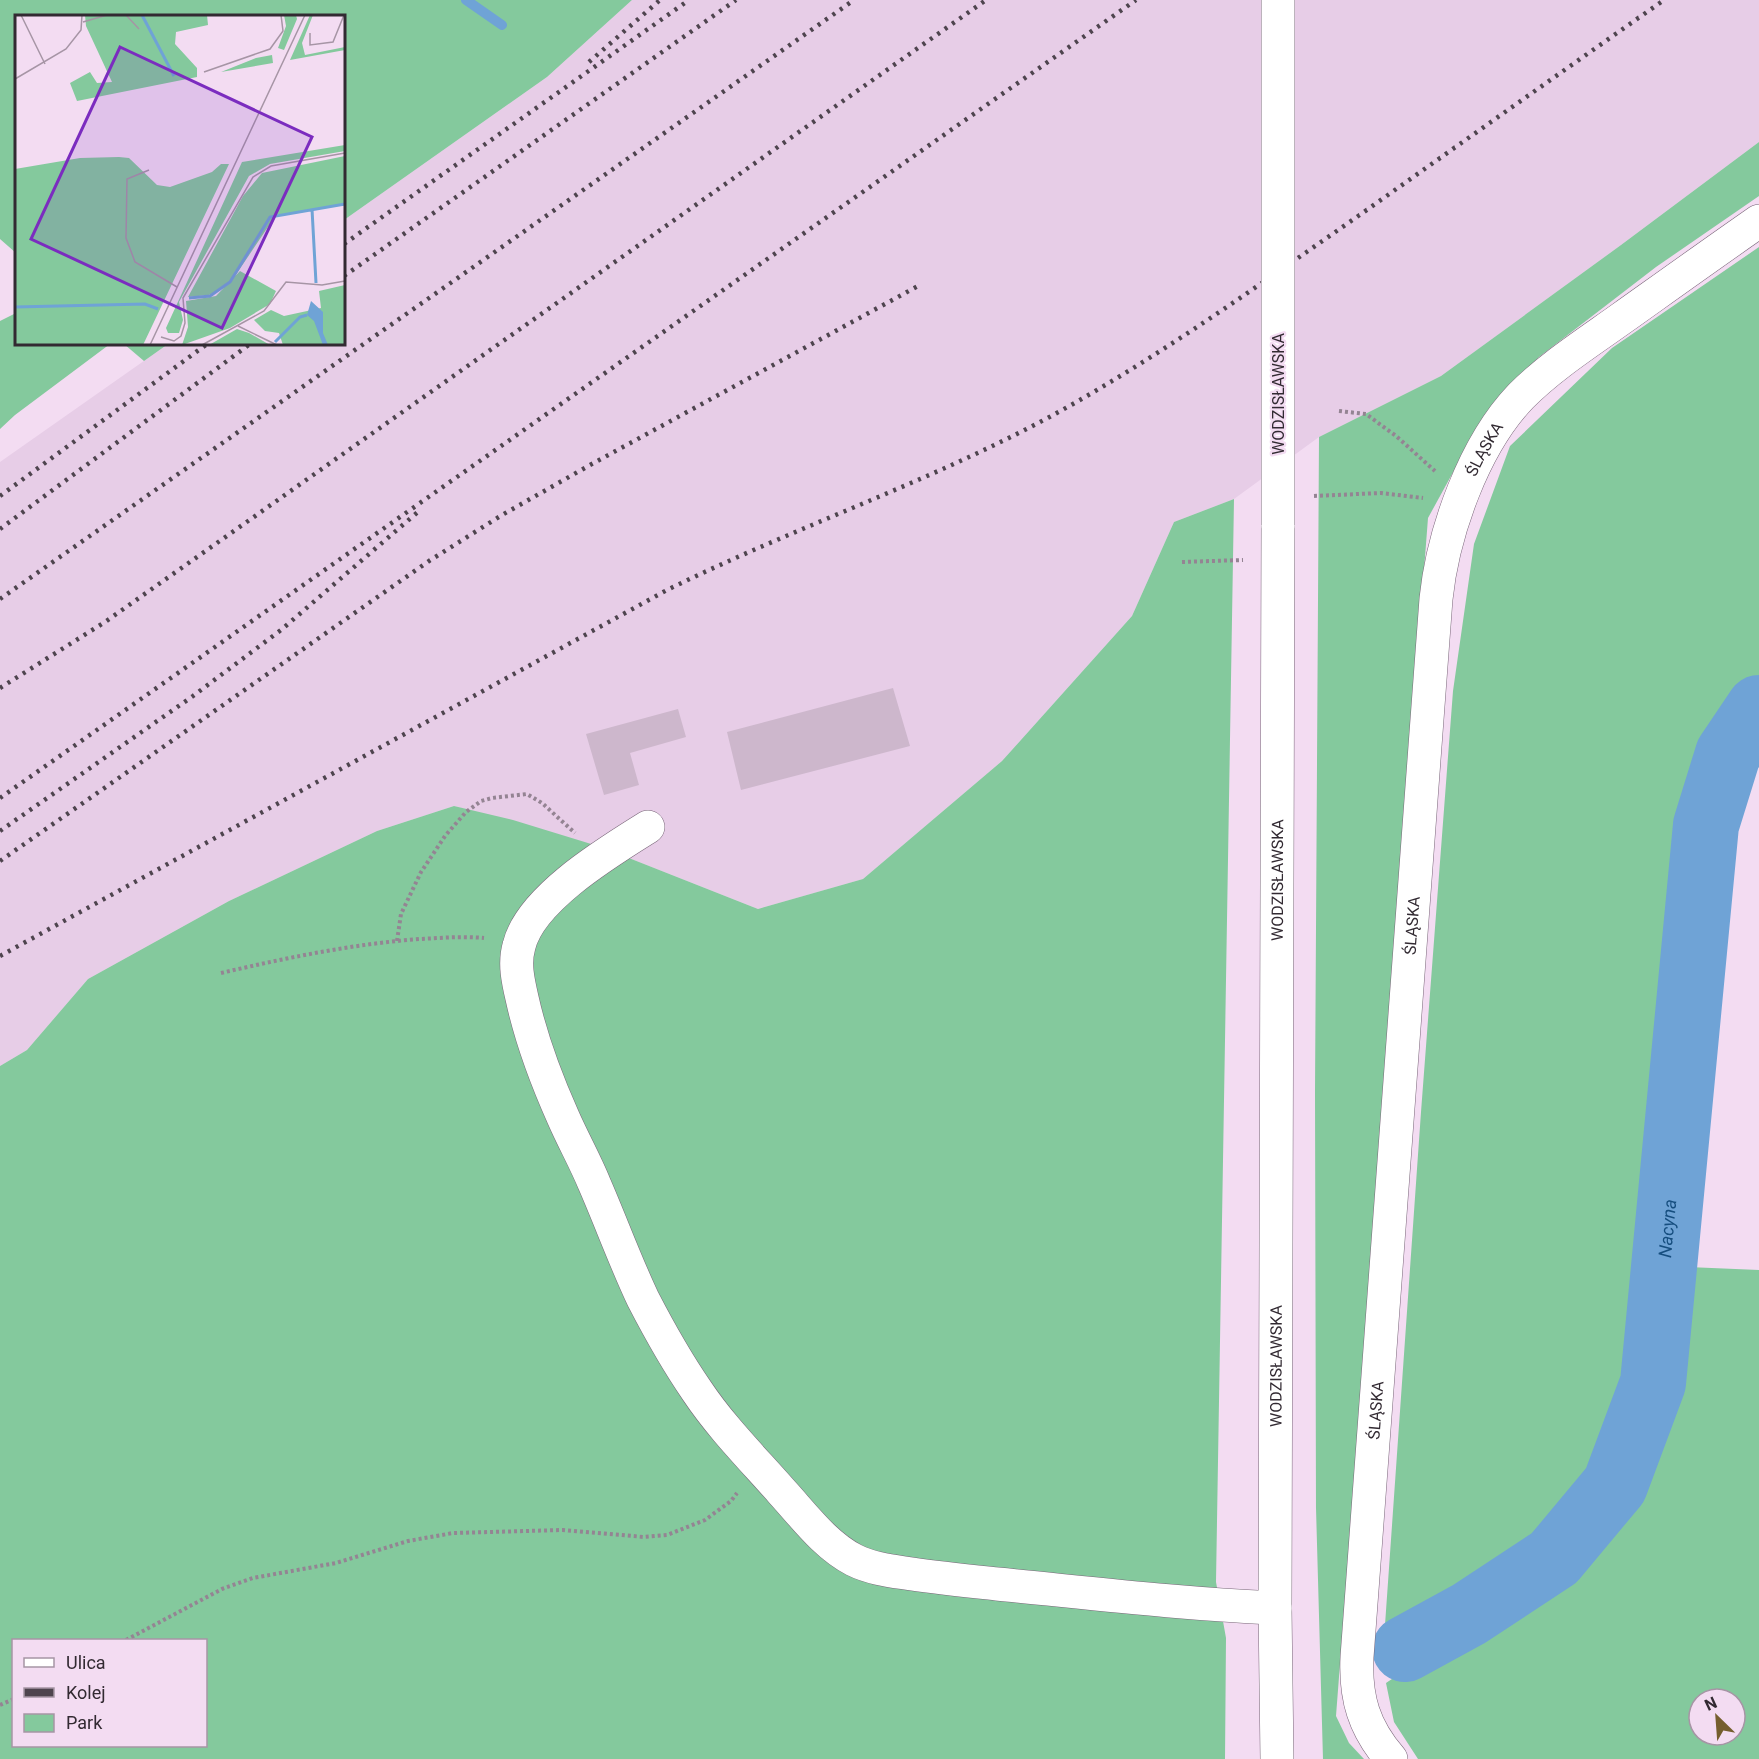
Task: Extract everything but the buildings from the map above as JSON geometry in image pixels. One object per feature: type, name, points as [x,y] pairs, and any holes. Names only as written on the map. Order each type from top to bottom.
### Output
[{"type":"main road","name":"WODZISŁAWSKA","points":[[1277,1759],[1275,1608],[1278,0]]},
{"type":"main road","name":"ŚLĄSKA","points":[[1391,1759],[1370,1731],[1362,1711],[1358,1686],[1358,1648],[1436,599],[1442,557],[1472,471],[1511,408],[1557,364],[1759,221]]},
{"type":"main road","points":[[648,828],[596,860],[569,881],[535,915],[527,924],[519,946],[517,970],[527,1020],[546,1075],[644,1299],[696,1391],[718,1420],[830,1543],[867,1566],[943,1578],[1187,1602],[1275,1608]]},
{"type":"path","points":[[1339,411],[1366,414],[1396,435],[1435,471],[1460,502]]},
{"type":"path","points":[[1307,497],[1381,493]]},
{"type":"path","points":[[1182,561],[1250,560]]},
{"type":"path","points":[[397,941],[401,914],[425,866],[445,836],[466,812],[481,801],[517,794],[534,797],[576,834],[596,860]]},
{"type":"path","points":[[221,973],[345,948],[397,941],[470,937],[491,939],[519,946]]},
{"type":"path","points":[[130,1639],[222,1589],[240,1582],[336,1563],[399,1543],[433,1536],[453,1533],[563,1530],[644,1536],[667,1535],[687,1528],[713,1514],[730,1501],[760,1468]]},
{"type":"shaded area","points":[[632,0],[1759,0],[1759,142],[1441,376],[1319,437],[1234,499],[1174,522],[1132,616],[1002,761],[863,879],[758,909],[601,847],[454,806],[377,831],[229,901],[88,979],[27,1050],[0,1066],[0,462],[167,345],[345,345],[345,219],[547,77]]},
{"type":"green space","points":[[0,0],[632,0],[547,77],[345,219],[345,15],[15,15],[15,252],[0,239]]},
{"type":"green space","points":[[1759,142],[1759,196],[1656,267],[1539,357],[1501,395],[1468,445],[1428,518],[1336,1716],[1349,1743],[1364,1759],[1323,1759],[1316,1508],[1315,1092],[1319,437],[1441,376]]},
{"type":"green space","points":[[1759,247],[1759,722],[1732,780],[1709,947],[1672,1344],[1655,1413],[1543,1555],[1537,1549],[1471,1596],[1388,1643],[1385,1625],[1453,691],[1474,544],[1510,446],[1612,348]]},
{"type":"green space","points":[[15,314],[15,345],[109,345],[15,415],[0,429],[0,321]]},
{"type":"green space","points":[[125,345],[167,345],[144,361]]},
{"type":"green space","points":[[1234,499],[1216,1582],[1226,1638],[1225,1759],[0,1759],[0,1066],[27,1050],[88,979],[229,901],[377,831],[454,806],[513,820],[601,847],[758,909],[863,879],[1002,761],[1132,616],[1174,522]]},
{"type":"green space","points":[[1688,1267],[1759,1270],[1759,1759],[1418,1759],[1394,1722],[1386,1683],[1599,1539],[1639,1481],[1670,1398],[1686,1333]]},
{"type":"waterway","points":[[466,0],[502,25]]},
{"type":"waterway","name":"Nacyna","points":[[1405,1649],[1469,1614],[1554,1558],[1615,1485],[1653,1383],[1706,825],[1728,754],[1759,708]]},
{"type":"railway","points":[[589,62],[660,0]]},
{"type":"railway","points":[[345,243],[689,0]]},
{"type":"railway","points":[[345,275],[736,0]]},
{"type":"railway","points":[[0,599],[854,0]]},
{"type":"railway","points":[[0,688],[105,622],[986,0]]},
{"type":"railway","points":[[0,798],[1136,0]]},
{"type":"railway","points":[[0,956],[667,590],[764,545],[1008,439],[1094,392],[1170,345],[1244,295],[1664,0]]},
{"type":"railway","points":[[0,861],[429,561],[502,515],[918,286]]},
{"type":"railway","points":[[0,496],[206,345]]},
{"type":"railway","points":[[0,529],[249,345]]},
{"type":"railway","points":[[0,831],[193,696],[281,630],[419,511]]}]
